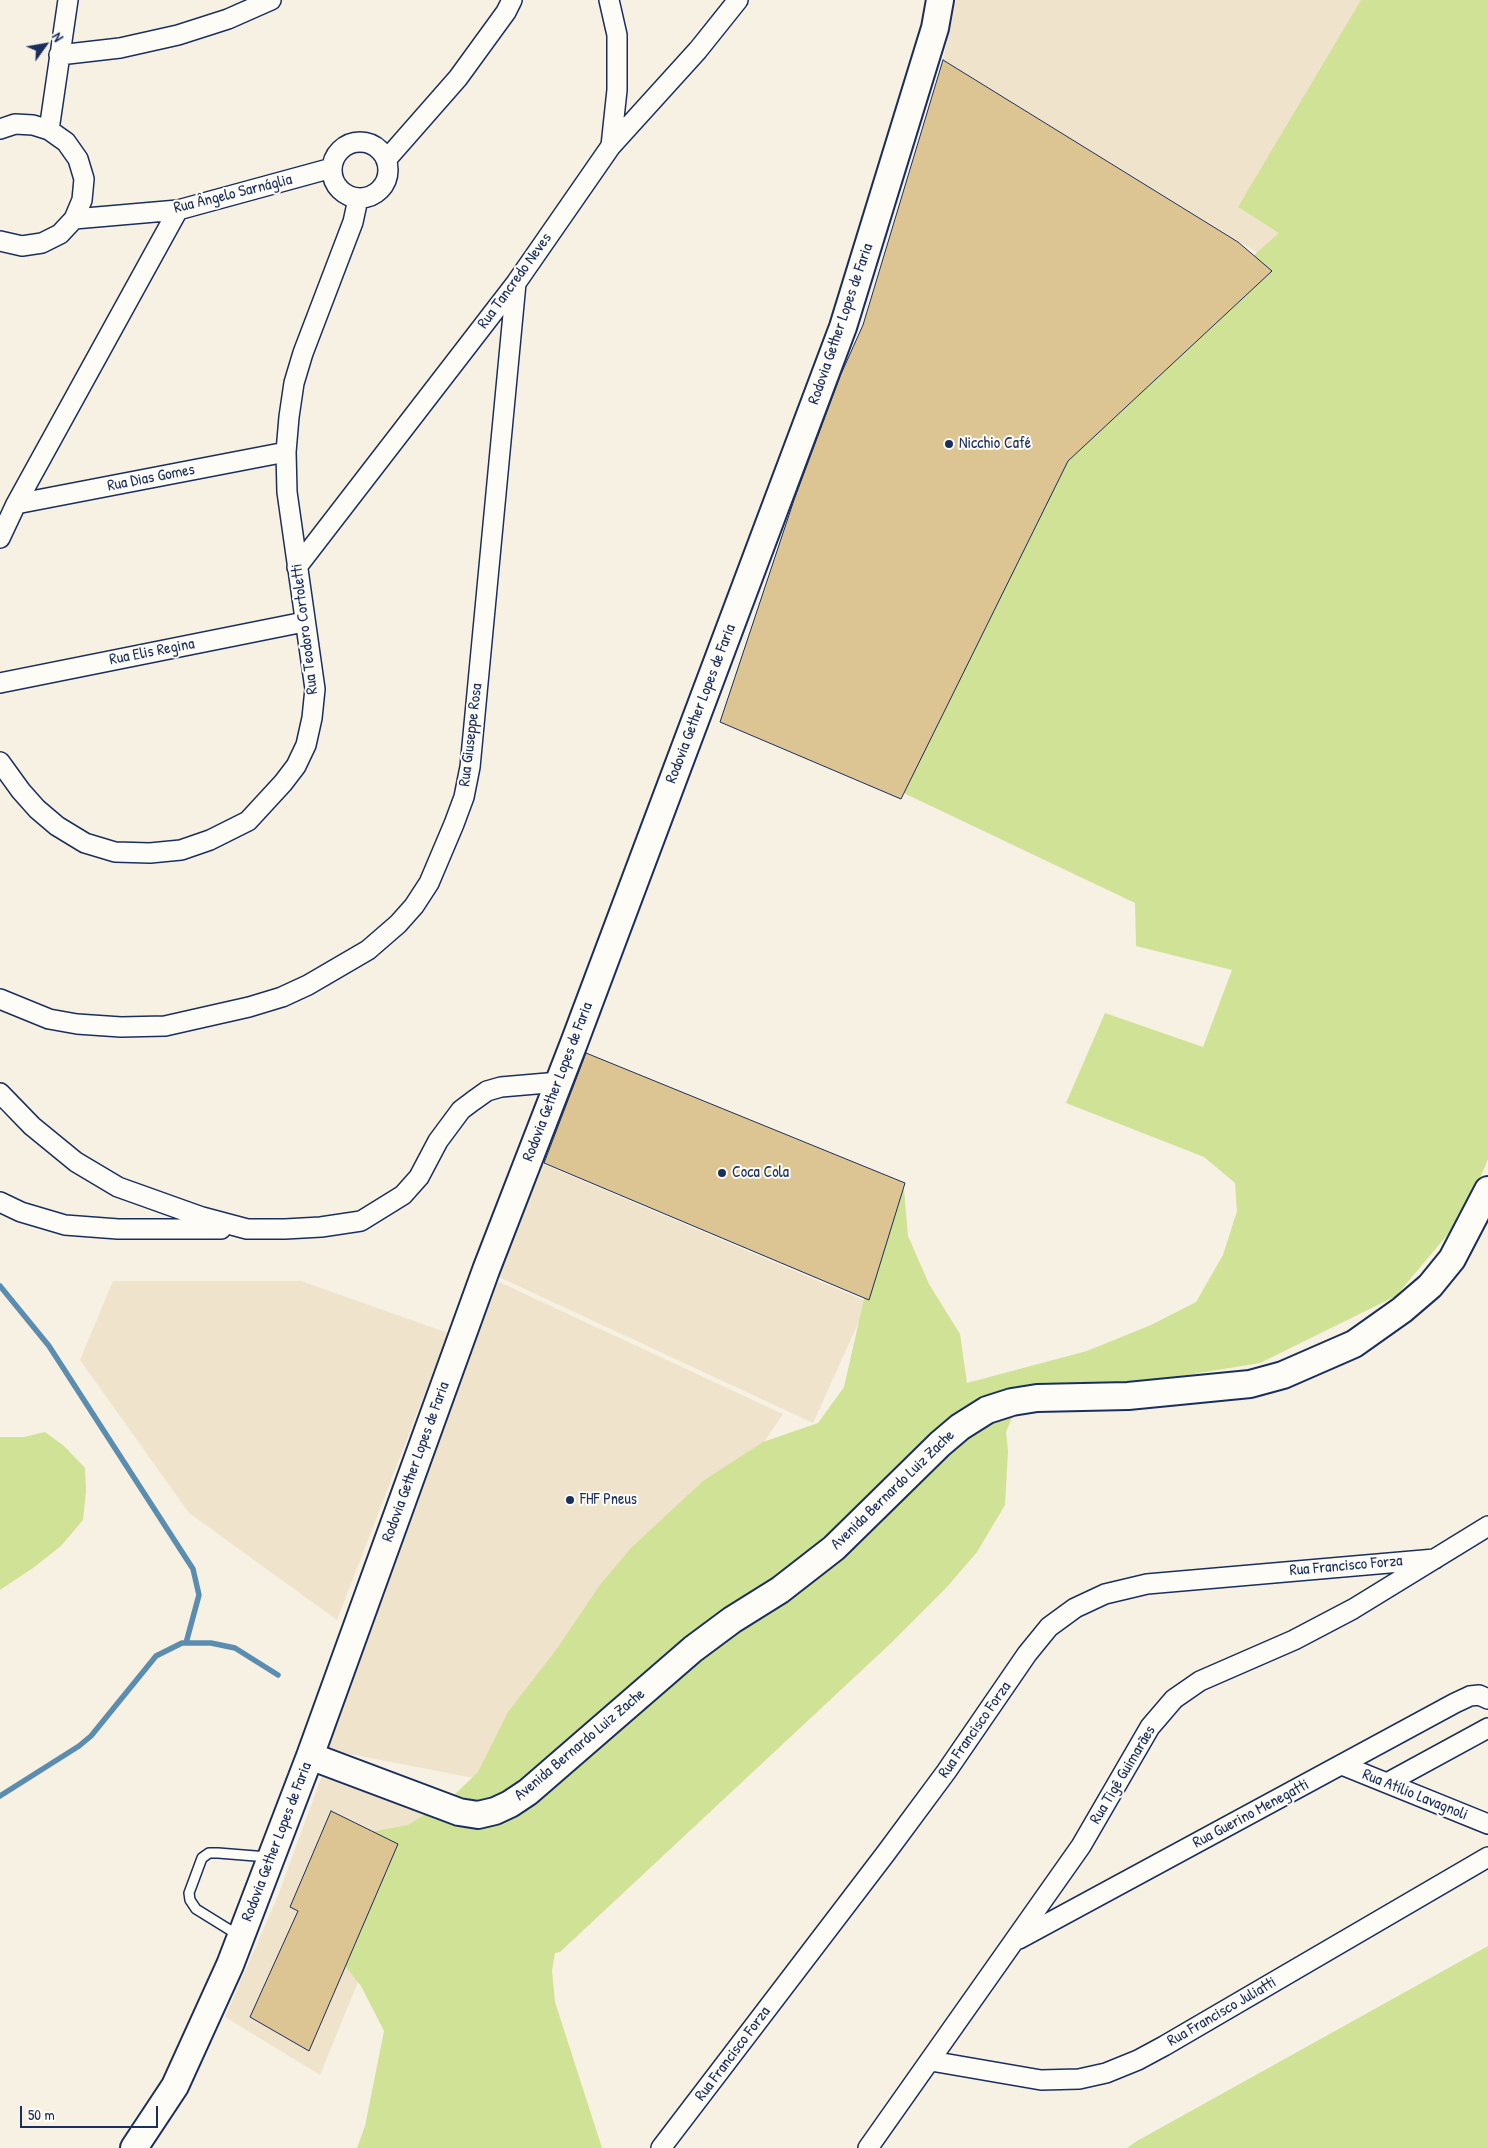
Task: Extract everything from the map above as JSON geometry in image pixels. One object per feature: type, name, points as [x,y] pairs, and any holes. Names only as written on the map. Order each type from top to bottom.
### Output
[{"type":"street","points":[[49,130],[58,55],[68,0]]},
{"type":"street","points":[[58,55],[120,48],[178,35],[228,19],[271,0]]},
{"type":"street","points":[[386,160],[458,78],[506,12],[512,0]]},
{"type":"street","points":[[609,0],[617,35],[617,90],[610,146]]},
{"type":"street","name":"Rua Tancredo Neves","points":[[297,567],[516,283],[610,146],[698,50],[738,0]]},
{"type":"street","name":"Rodovia Gether Lopes de Faria","points":[[134,2148],[175,2086],[230,1965],[310,1756],[492,1253],[559,1082],[843,328],[935,28],[940,0]]},
{"type":"street","points":[[0,128],[24,124],[49,130],[66,142],[78,159],[84,179],[82,200],[74,219],[60,234],[42,243],[22,246],[0,241]]},
{"type":"street","points":[[353,143],[370,144],[378,149],[386,160],[388,172],[386,181],[382,188],[367,198],[358,199],[342,192],[336,186],[332,168],[338,152],[353,143]]},
{"type":"street","name":"Rua Ângelo Sarnáglia","points":[[74,219],[178,210],[332,168]]},
{"type":"street","name":"Rua Teodoro Cortoletti","points":[[0,762],[37,809],[57,826],[85,843],[115,852],[150,853],[181,850],[224,834],[248,821],[296,766],[306,745],[312,718],[315,689],[287,492],[286,452],[293,392],[303,353],[353,222],[358,199]]},
{"type":"street","points":[[0,538],[16,504],[178,210]]},
{"type":"street","name":"Rua Giuseppe Rosa","points":[[0,999],[49,1019],[77,1024],[121,1027],[165,1026],[282,997],[308,985],[368,950],[398,924],[414,906],[429,883],[454,824],[464,797],[470,767],[516,283]]},
{"type":"street","name":"Rua Dias Gomes","points":[[16,504],[286,452]]},
{"type":"street","name":"Rua Elis Regina","points":[[0,683],[304,622]]},
{"type":"street","points":[[0,1202],[21,1212],[65,1225],[118,1229],[321,1227],[362,1221],[403,1195],[419,1177],[438,1141],[461,1110],[487,1091],[501,1087],[559,1082]]},
{"type":"street","points":[[0,1093],[32,1126],[76,1162],[118,1187],[202,1217],[247,1228]]},
{"type":"street","name":"Avenida Bernardo Luiz Zache","points":[[310,1756],[459,1812],[478,1815],[495,1811],[510,1804],[528,1792],[693,1649],[732,1620],[780,1590],[834,1548],[940,1444],[960,1427],[987,1410],[1012,1402],[1037,1398],[1128,1396],[1250,1384],[1283,1375],[1354,1344],[1402,1310],[1430,1286],[1452,1258],[1488,1190]]},
{"type":"street","name":"Rua Tigê Guimarães","points":[[868,2148],[1081,1846],[1150,1727],[1174,1699],[1200,1681],[1294,1640],[1354,1609],[1435,1559],[1486,1532]]},
{"type":"street","name":"Rua Francisco Forza","points":[[661,2148],[897,1839],[946,1772],[1027,1654],[1050,1627],[1075,1608],[1106,1594],[1147,1584],[1435,1559]]},
{"type":"street","name":"Rua Guerino Menegatti","points":[[1015,1942],[1454,1703],[1470,1696],[1479,1695],[1488,1699]]},
{"type":"street","points":[[1387,1783],[1488,1728]]},
{"type":"street","name":"Rua Atílio Lavagnoli","points":[[1342,1765],[1488,1824]]},
{"type":"street","name":"Rua Francisco Juliatti","points":[[931,2061],[1041,2080],[1079,2080],[1106,2073],[1138,2060],[1164,2046],[1488,1857]]},
{"type":"lane","points":[[241,1936],[196,1910],[190,1900],[189,1893],[202,1858],[209,1853],[271,1857]]},
{"type":"shaded area","points":[[956,0],[1424,0],[1320,291],[943,60]]},
{"type":"shaded area","points":[[531,1159],[868,1302],[813,1423],[488,1272]]},
{"type":"shaded area","points":[[113,1281],[301,1281],[448,1333],[337,1620],[189,1513],[80,1360]]},
{"type":"shaded area","name":"FHF Pneus","points":[[497,1281],[783,1414],[667,1585],[499,1783],[324,1749]]},
{"type":"shaded area","points":[[324,1770],[428,1811],[320,2075],[225,2017],[277,1898]]},
{"type":"green space","points":[[1361,0],[1488,0],[1488,1159],[1481,1176],[1459,1221],[1396,1296],[1260,1363],[1090,1391],[1021,1397],[1006,1432],[1008,1451],[1005,1505],[977,1552],[947,1587],[890,1644],[560,1952],[555,1953],[552,1971],[555,2002],[602,2148],[357,2148],[365,2126],[384,2031],[361,1986],[338,1957],[371,1832],[408,1825],[451,1798],[478,1772],[508,1712],[556,1650],[600,1585],[630,1549],[703,1481],[763,1442],[818,1423],[844,1387],[869,1277],[904,1188],[908,1236],[929,1284],[960,1334],[967,1383],[1087,1351],[1151,1325],[1196,1302],[1223,1255],[1237,1211],[1235,1183],[1204,1157],[1066,1103],[1105,1013],[1203,1047],[1232,970],[1136,946],[1135,903],[729,710],[1015,468],[1279,233],[1238,207]]},
{"type":"green space","points":[[45,1432],[64,1446],[85,1468],[86,1491],[83,1520],[61,1546],[0,1590],[0,1437],[24,1437]]},
{"type":"green space","points":[[1488,1946],[1488,2148],[1127,2148],[1137,2141]]},
{"type":"building","name":"Nicchio Café","points":[[943,60],[1238,242],[1272,271],[1068,461],[901,799],[720,722],[794,500],[841,374],[863,325]]},
{"type":"building","name":"Coca Cola","points":[[586,1053],[905,1183],[869,1300],[544,1163]]},
{"type":"building","points":[[331,1811],[398,1844],[309,2051],[250,2017],[298,1911],[290,1907]]},
{"type":"waterway","points":[[0,1286],[49,1346],[193,1569],[199,1595],[186,1643]]},
{"type":"waterway","points":[[0,1796],[79,1746],[91,1736],[156,1656],[182,1643],[211,1643],[235,1648],[278,1675]]},
{"type":"place","name":"Nicchio Café","points":[[949,444]]},
{"type":"place","name":"Coca Cola","points":[[722,1173]]},
{"type":"place","name":"FHF Pneus","points":[[570,1500]]}]
